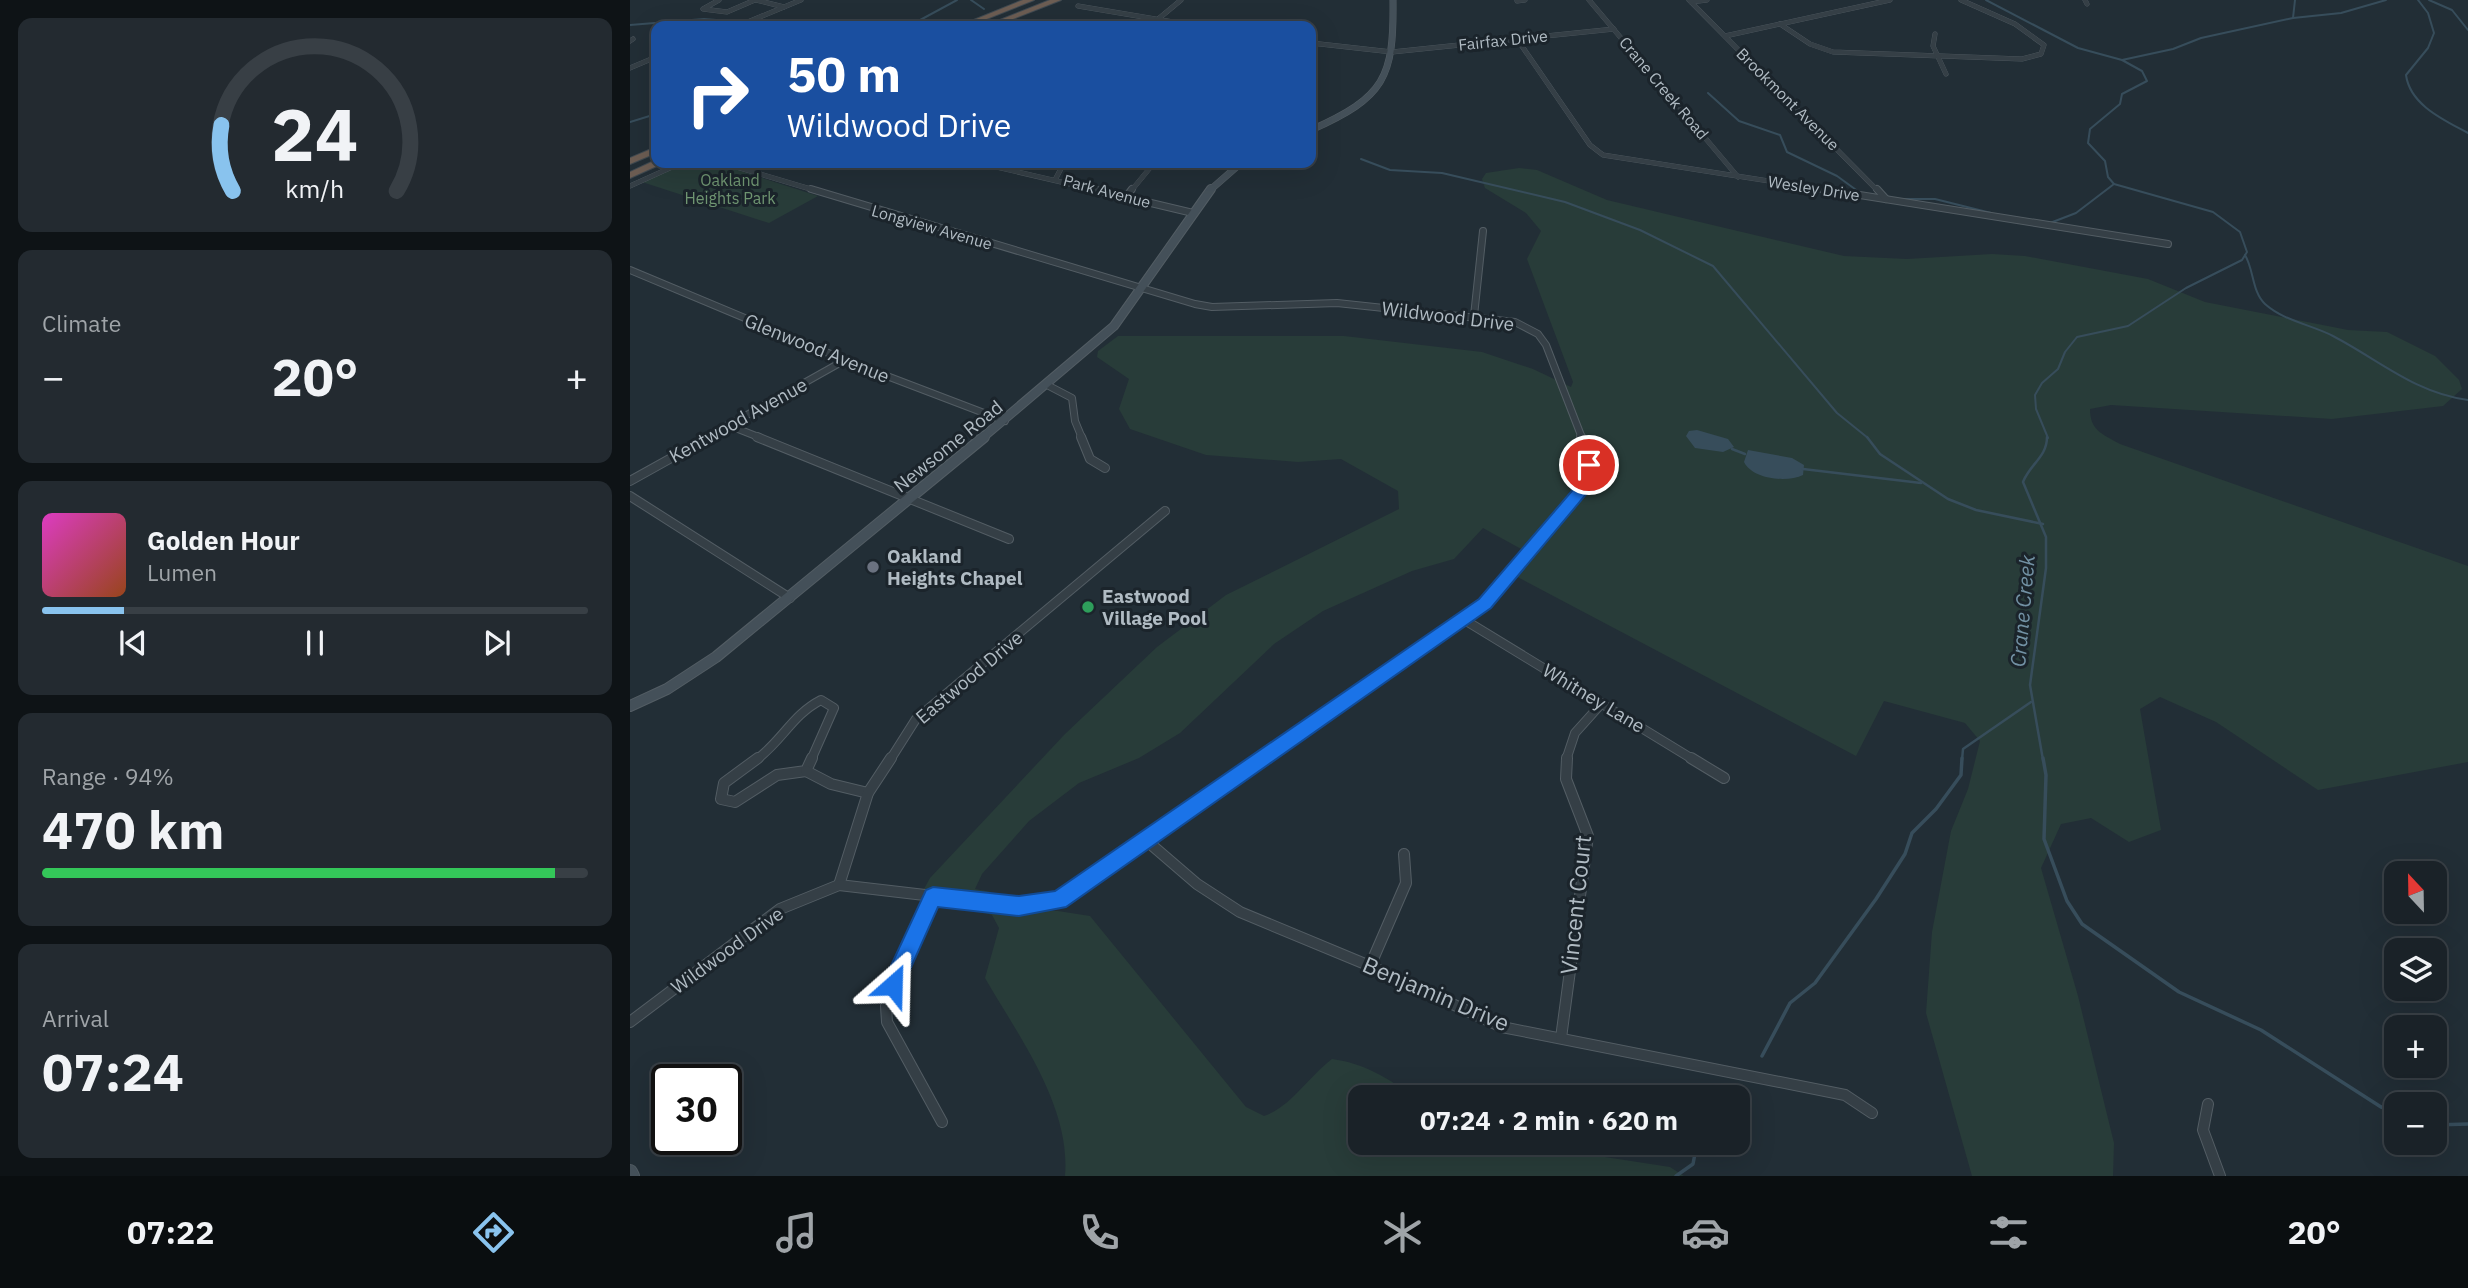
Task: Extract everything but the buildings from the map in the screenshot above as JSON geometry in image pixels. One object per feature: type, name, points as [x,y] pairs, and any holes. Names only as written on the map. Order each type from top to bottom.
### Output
[{"type":"highway","points":[[976,21],[1030,0]]},
{"type":"highway","points":[[1002,21],[1057,0]]},
{"type":"highway","points":[[630,160],[651,152]]},
{"type":"highway","points":[[630,174],[651,164]]},
{"type":"street","points":[[719,0],[703,9],[727,12],[756,0],[785,7]]},
{"type":"street","points":[[750,21],[801,0]]},
{"type":"street","points":[[1157,20],[1181,0]]},
{"type":"street","points":[[1316,128],[1343,115],[1365,99],[1386,70],[1392,52],[1393,0]]},
{"type":"street","points":[[1517,1],[1525,0]]},
{"type":"street","name":"Crane Creek Road","points":[[1589,0],[1738,177]]},
{"type":"street","points":[[1690,1],[1707,0]]},
{"type":"street","points":[[1725,36],[1890,0]]},
{"type":"street","points":[[1780,24],[1810,44],[1833,52],[2022,59],[2035,57],[2043,49],[2044,45],[2037,38],[2009,21],[1961,0]]},
{"type":"street","name":"Brookmont Avenue","points":[[1690,1],[1886,199]]},
{"type":"street","points":[[1078,6],[1164,21]]},
{"type":"street","name":"Fairfax Drive","points":[[1316,44],[1392,52],[1614,29]]},
{"type":"street","points":[[1935,34],[1933,46],[1945,74]]},
{"type":"street","name":"Wesley Drive","points":[[1517,39],[1597,152],[1738,177],[2168,244]]},
{"type":"street","points":[[630,68],[651,59]]},
{"type":"street","points":[[630,186],[670,168]]},
{"type":"street","name":"Longview Avenue","points":[[740,168],[1142,289]]},
{"type":"street","name":"Park Avenue","points":[[1005,168],[1056,178],[1192,213]]},
{"type":"street","points":[[1056,178],[1061,168]]},
{"type":"street","points":[[1126,197],[1150,168]]},
{"type":"street","name":"Newsome Road","points":[[630,706],[667,690],[705,665],[1049,386],[1107,334],[1142,289],[1192,213],[1224,176],[1234,168]]},
{"type":"street","points":[[1474,316],[1483,231]]},
{"type":"street","name":"Glenwood Avenue","points":[[630,270],[845,360],[1005,421]]},
{"type":"street","name":"Wildwood Drive","points":[[630,1022],[780,909],[839,886],[1019,906],[1059,900],[1485,603],[1583,488],[1589,476],[1584,444],[1546,345],[1538,334],[1515,322],[1337,303],[1212,307],[1142,289]]},
{"type":"street","name":"Kentwood Avenue","points":[[630,481],[845,360]]},
{"type":"street","points":[[1049,386],[1072,398],[1075,421],[1090,459],[1105,468]]},
{"type":"street","points":[[728,425],[1009,539]]},
{"type":"street","points":[[630,496],[790,598]]},
{"type":"street","name":"Eastwood Drive","points":[[839,886],[868,793],[916,719],[1164,513]]},
{"type":"street","name":"Whitney Lane","points":[[1463,619],[1724,778]]},
{"type":"street","points":[[806,771],[815,744],[834,708],[821,700],[802,710],[777,744],[724,783],[720,792],[722,799],[728,803],[738,802],[773,777],[806,771],[831,784],[868,793]]},
{"type":"street","name":"Vincent Court","points":[[1561,1038],[1588,836],[1566,779],[1566,761],[1575,733],[1602,703]]},
{"type":"street","name":"Benjamin Drive","points":[[1147,841],[1197,884],[1240,912],[1370,966],[1502,1027],[1846,1095],[1872,1113]]},
{"type":"street","points":[[1370,966],[1406,883],[1404,855]]},
{"type":"street","points":[[933,897],[886,1006],[887,1022],[942,1122]]},
{"type":"street","points":[[2208,1104],[2203,1130],[2220,1176]]},
{"type":"green space","name":"Oakland Heights Park","points":[[674,168],[731,168],[818,196],[769,223],[642,182]]},
{"type":"green space","points":[[1519,168],[1537,170],[1607,200],[1844,256],[1907,259],[1992,254],[2025,256],[2148,279],[2205,302],[2348,330],[2387,332],[2435,356],[2459,380],[2462,389],[2443,406],[2332,419],[2111,405],[2090,409],[2095,427],[2120,444],[2468,566],[2468,762],[2318,790],[2216,722],[2160,697],[2140,709],[2161,830],[2129,842],[2091,818],[2061,824],[2041,868],[2078,996],[2114,1143],[2113,1176],[1972,1176],[1926,1013],[1932,932],[1951,831],[1968,789],[1980,741],[1965,723],[1884,701],[1856,756],[1508,572],[1523,550],[1483,528],[1454,559],[1412,571],[1323,611],[1274,644],[1180,733],[1139,758],[1079,783],[1029,821],[982,874],[975,889],[991,892],[999,911],[1058,911],[1090,916],[1246,1107],[1264,1116],[1283,1105],[1332,1059],[1375,1072],[1395,1084],[1348,1085],[1348,1155],[1592,1155],[1670,1167],[1684,1176],[1065,1176],[1065,1150],[1051,1098],[1027,1048],[985,978],[999,928],[992,915],[965,907],[945,905],[951,891],[924,889],[930,878],[1065,734],[1157,647],[1226,595],[1399,509],[1398,491],[1341,459],[1298,462],[1206,455],[1130,429],[1119,409],[1129,379],[1097,357],[1098,351],[1118,336],[1344,336],[1482,352],[1533,369],[1571,387],[1573,382],[1527,259],[1541,231],[1526,213],[1485,188],[1482,179],[1486,173]]},
{"type":"water","points":[[1697,430],[1728,439],[1734,447],[1723,452],[1695,448],[1686,436],[1689,431]]},
{"type":"water","points":[[1748,450],[1792,458],[1804,465],[1803,475],[1788,479],[1762,476],[1748,468],[1744,462]]},
{"type":"waterway","points":[[918,21],[957,0]]},
{"type":"waterway","points":[[971,0],[984,9]]},
{"type":"waterway","points":[[1986,0],[2078,48],[2122,60]]},
{"type":"waterway","name":"Crane Creek","points":[[2293,18],[2295,0]]},
{"type":"waterway","points":[[2293,18],[2341,13],[2386,0]]},
{"type":"waterway","points":[[2418,0],[2428,13],[2434,33],[2428,48],[2406,75],[2409,86],[2421,103],[2468,133]]},
{"type":"waterway","points":[[2429,0],[2452,10],[2468,30]]},
{"type":"waterway","name":"Crane Creek","points":[[2122,60],[2173,49],[2201,38],[2293,18]]},
{"type":"waterway","points":[[679,21],[729,21]]},
{"type":"waterway","points":[[630,25],[651,23]]},
{"type":"waterway","name":"Crane Creek","points":[[2114,184],[2108,177],[2105,161],[2088,143],[2090,129],[2120,104],[2122,94],[2147,81],[2142,71],[2122,60]]},
{"type":"waterway","points":[[1708,93],[1739,121],[1780,135],[1787,152],[1837,176],[1859,192]]},
{"type":"waterway","points":[[630,122],[651,116]]},
{"type":"waterway","points":[[1361,159],[1390,170],[1442,173],[1565,202],[1640,230],[1713,266],[1837,413],[1867,438]]},
{"type":"waterway","points":[[2050,223],[2076,213],[2114,184]]},
{"type":"waterway","name":"Crane Creek","points":[[2114,184],[2213,212],[2240,232],[2247,252],[2245,255]]},
{"type":"waterway","points":[[1903,199],[1935,199],[1991,213]]},
{"type":"waterway","name":"Crane Creek","points":[[2048,438],[2036,409],[2035,395],[2042,383],[2058,369],[2065,352],[2077,337],[2128,326],[2186,288],[2242,260],[2245,255]]},
{"type":"waterway","points":[[2245,255],[2261,299],[2273,310],[2333,336],[2414,383],[2468,400]]},
{"type":"waterway","name":"Crane Creek","points":[[2040,523],[2023,482],[2044,450],[2047,437]]},
{"type":"waterway","points":[[1867,438],[1880,454],[1948,499],[1976,510],[2040,523]]},
{"type":"waterway","points":[[1732,449],[1745,454]]},
{"type":"waterway","points":[[1803,469],[1921,483]]},
{"type":"waterway","name":"Crane Creek","points":[[2040,523],[2046,537],[2046,568],[2030,685],[2043,760]]},
{"type":"waterway","points":[[1962,760],[1963,749],[2031,702]]},
{"type":"waterway","points":[[1762,1056],[1790,1003],[1815,983],[1876,899],[1905,854],[1912,833],[1936,809],[1961,775],[1962,758]]},
{"type":"waterway","name":"Crane Creek","points":[[2043,758],[2046,775],[2044,839],[2067,901],[2082,924],[2179,992],[2261,1030],[2384,1108]]},
{"type":"waterway","name":"Crane Creek","points":[[2447,1125],[2468,1124]]},
{"type":"waterway","points":[[1676,1176],[1693,1164],[1695,1155]]},
{"type":"place","name":"Oakland Heights Chapel","points":[[873,567]]},
{"type":"place","name":"Eastwood Village Pool","points":[[1088,607]]},
{"type":"route","points":[[893,985],[933,897],[1019,906],[1059,900],[1485,603],[1583,488],[1589,476],[1589,465]]}]
